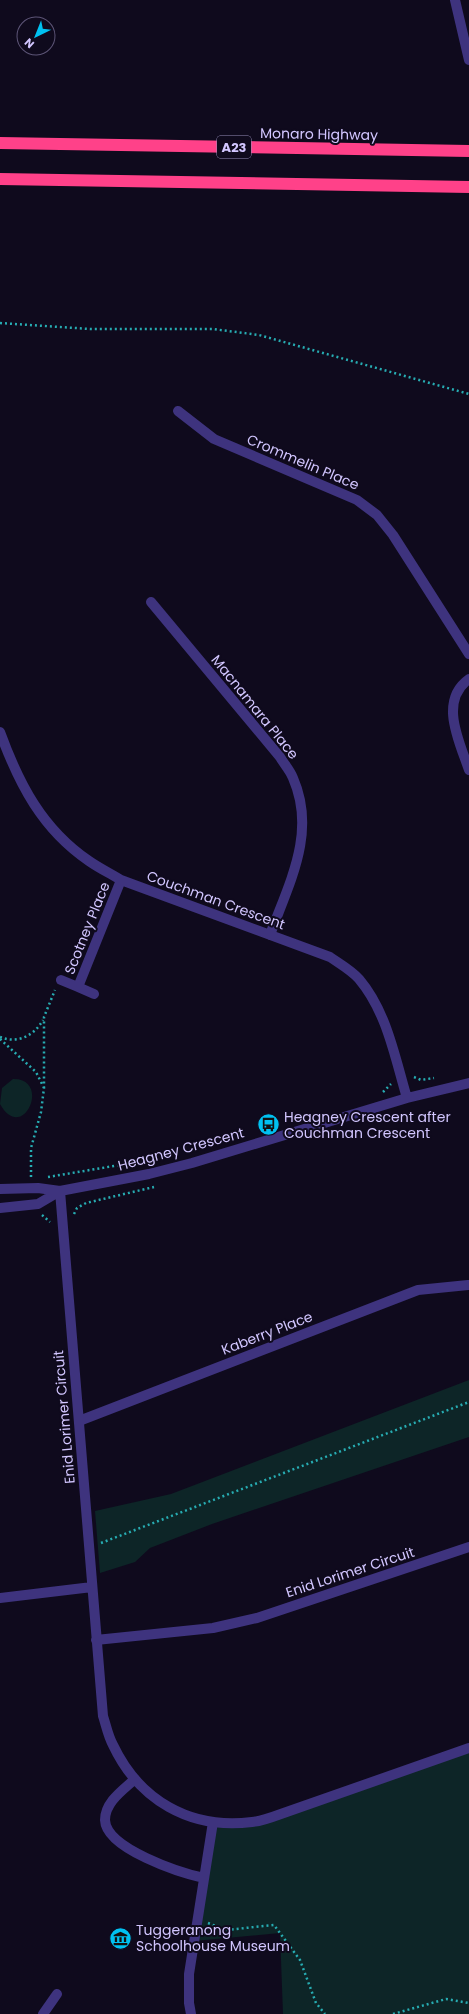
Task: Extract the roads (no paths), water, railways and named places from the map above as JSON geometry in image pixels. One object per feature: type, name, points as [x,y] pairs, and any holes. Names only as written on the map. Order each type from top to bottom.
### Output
[{"type":"highway","name":"Monaro Highway","points":[[0,143],[469,151]]},
{"type":"highway","points":[[0,179],[469,187]]},
{"type":"street","points":[[455,0],[469,60]]},
{"type":"street","name":"Crommelin Place","points":[[178,411],[214,439],[357,500],[377,515],[393,535],[469,654]]},
{"type":"street","name":"Macnamara Place","points":[[151,602],[280,757],[293,776],[301,798],[303,822],[301,848],[270,935]]},
{"type":"street","points":[[469,680],[464,683],[456,694],[453,706],[453,718],[469,770]]},
{"type":"street","name":"Couchman Crescent","points":[[0,732],[10,760],[27,794],[48,824],[61,838],[89,861],[121,880],[330,957],[359,979],[374,998],[384,1021],[407,1098]]},
{"type":"street","name":"Scotney Place","points":[[78,987],[121,880]]},
{"type":"street","name":"Scotney Place","points":[[61,980],[94,994]]},
{"type":"street","name":"Heagney Crescent","points":[[0,1208],[38,1204],[60,1191],[149,1174],[192,1163],[407,1098],[469,1083]]},
{"type":"street","name":"Heagney Crescent","points":[[0,1189],[32,1182],[60,1191]]},
{"type":"street","name":"Enid Lorimer Circuit","points":[[60,1191],[103,1716],[112,1744],[126,1768],[150,1795],[169,1808],[190,1817],[213,1822],[252,1822],[278,1815],[469,1748]]},
{"type":"street","name":"Kaberry Place","points":[[79,1421],[418,1290],[468,1285]]},
{"type":"street","name":"Enid Lorimer Circuit","points":[[96,1640],[213,1628],[258,1618],[469,1547]]},
{"type":"street","points":[[0,1598],[92,1587]]},
{"type":"street","points":[[135,1779],[114,1798],[109,1806],[105,1821],[109,1833],[128,1848],[157,1864],[204,1878]]},
{"type":"street","points":[[191,2014],[189,2003],[189,1974],[213,1822]]},
{"type":"street","points":[[43,2014],[57,1994]]},
{"type":"place","name":"Heagney Crescent after Couchman Crescent","points":[[268,1125]]},
{"type":"place","name":"Tuggeranong Schoolhouse Museum","points":[[121,1938]]}]
